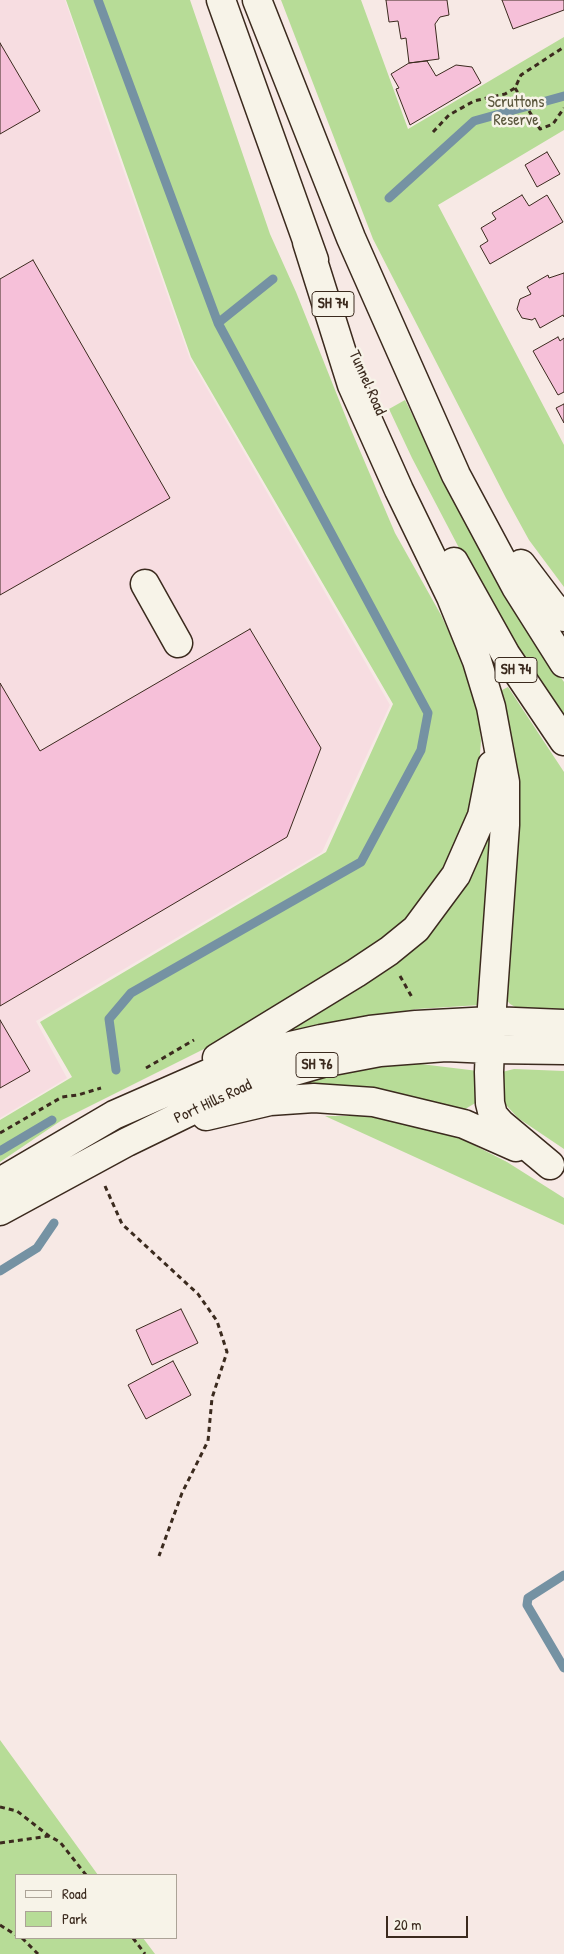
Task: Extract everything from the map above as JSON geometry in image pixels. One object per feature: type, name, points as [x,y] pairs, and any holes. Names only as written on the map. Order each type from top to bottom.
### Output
[{"type":"main road","name":"Tunnel Road","points":[[221,0],[307,242],[374,402],[421,500],[472,596],[506,655],[564,741]]},
{"type":"main road","name":"SH 74","points":[[258,0],[351,238],[456,475],[516,587],[564,663]]},
{"type":"main road","points":[[307,242],[352,385],[399,490],[455,605],[477,661],[496,732],[505,782],[506,825],[491,1021],[490,1103],[494,1115],[502,1124],[557,1169]]},
{"type":"main road","points":[[419,393],[452,442],[501,534],[521,565],[552,605],[564,617]]},
{"type":"main road","points":[[145,584],[178,643]]},
{"type":"main road","points":[[162,1092],[356,973],[389,951],[416,928],[456,875],[479,825],[490,785],[496,732]]},
{"type":"main road","name":"Port Hills Road","points":[[0,1182],[114,1115],[162,1092],[228,1065],[273,1050],[321,1038],[388,1028],[491,1021],[564,1024]]},
{"type":"main road","name":"Port Hills Road","points":[[0,1211],[94,1160],[242,1086],[322,1063],[409,1049],[446,1047],[564,1050]]},
{"type":"main road","points":[[156,1128],[270,1101],[314,1098],[364,1101],[423,1113],[464,1124],[507,1142],[557,1169]]},
{"type":"path","points":[[433,132],[449,115],[474,101],[505,94],[516,88],[521,75],[564,47]]},
{"type":"path","points":[[516,88],[540,130],[554,124],[564,108]]},
{"type":"path","points":[[397,970],[415,1003]]},
{"type":"path","points":[[144,1069],[199,1038]]},
{"type":"path","points":[[0,1133],[62,1097],[78,1095],[106,1086]]},
{"type":"path","points":[[94,1160],[122,1224],[198,1294],[217,1320],[227,1352],[212,1398],[208,1441],[182,1494],[159,1556]]},
{"type":"path","points":[[0,1807],[17,1811],[49,1836],[60,1842],[85,1874]]},
{"type":"path","points":[[0,1843],[49,1836]]},
{"type":"path","points":[[0,1926],[15,1934]]},
{"type":"path","points":[[23,1939],[38,1954]]},
{"type":"path","points":[[134,1939],[145,1954]]},
{"type":"shaded area","points":[[0,0],[65,0],[190,359],[390,705],[322,852],[36,1021],[67,1078],[0,1118]]},
{"type":"green space","points":[[66,0],[190,0],[270,234],[296,292],[349,425],[395,533],[441,615],[470,678],[478,705],[481,741],[478,779],[461,838],[409,920],[376,948],[272,1015],[62,1120],[0,1162],[0,1120],[72,1077],[40,1022],[326,852],[393,704],[191,357]]},
{"type":"green space","name":"Scruttons Reserve","points":[[281,0],[361,0],[408,129],[564,37],[564,130],[438,205],[564,445],[564,587],[529,540],[373,239]]},
{"type":"green space","points":[[405,400],[456,503],[536,642],[564,682],[564,719],[537,681],[481,590],[412,458],[389,409]]},
{"type":"green space","points":[[508,687],[564,772],[564,1010],[517,1008],[506,999],[498,692]]},
{"type":"green space","points":[[488,830],[494,831],[480,1005],[417,1009],[356,1020],[265,1043],[381,970]]},
{"type":"green space","points":[[396,1061],[478,1071],[477,1102],[462,1111],[392,1092],[339,1086],[284,1084]]},
{"type":"green space","points":[[514,1069],[564,1071],[564,1149],[518,1118],[506,1105],[498,1073]]},
{"type":"green space","points":[[325,1116],[366,1116],[396,1119],[458,1137],[507,1162],[564,1198],[564,1225]]},
{"type":"green space","points":[[0,1740],[97,1874],[15,1874],[15,1939],[144,1939],[155,1954],[0,1954]]},
{"type":"building","points":[[386,0],[447,0],[449,15],[440,17],[435,24],[439,59],[409,63],[406,38],[401,39],[398,21],[389,22]]},
{"type":"building","points":[[502,0],[564,0],[564,10],[513,29]]},
{"type":"building","points":[[0,43],[40,111],[0,134]]},
{"type":"building","points":[[427,61],[436,76],[456,65],[472,67],[481,83],[410,125],[396,89],[399,88],[391,74],[409,63]]},
{"type":"building","points":[[547,152],[560,174],[537,187],[525,165]]},
{"type":"building","points":[[522,195],[529,206],[547,195],[563,222],[490,264],[480,246],[488,241],[481,228],[496,219],[492,213]]},
{"type":"building","points":[[33,260],[170,498],[0,595],[0,279]]},
{"type":"building","points":[[564,273],[564,317],[563,315],[540,328],[535,318],[532,320],[522,318],[517,309],[520,299],[531,294],[527,287],[548,275],[549,278]]},
{"type":"building","points":[[558,337],[560,341],[564,338],[564,392],[558,395],[533,351]]},
{"type":"building","points":[[564,404],[564,423],[556,408]]},
{"type":"building","points":[[250,629],[321,748],[287,837],[0,1006],[0,683],[40,751]]},
{"type":"building","points":[[0,1020],[30,1071],[0,1088]]},
{"type":"building","points":[[181,1309],[198,1343],[152,1365],[136,1330]]},
{"type":"building","points":[[173,1361],[191,1395],[146,1419],[128,1385]]},
{"type":"waterway","points":[[98,0],[218,323],[428,713],[421,750],[361,862],[131,993],[109,1019],[116,1070]]},
{"type":"waterway","points":[[389,198],[474,121],[564,96]]},
{"type":"waterway","points":[[218,323],[273,279]]},
{"type":"waterway","points":[[0,1151],[52,1120]]},
{"type":"waterway","points":[[0,1271],[37,1248],[54,1223]]},
{"type":"waterway","points":[[564,1575],[528,1598],[527,1605],[564,1668]]}]
